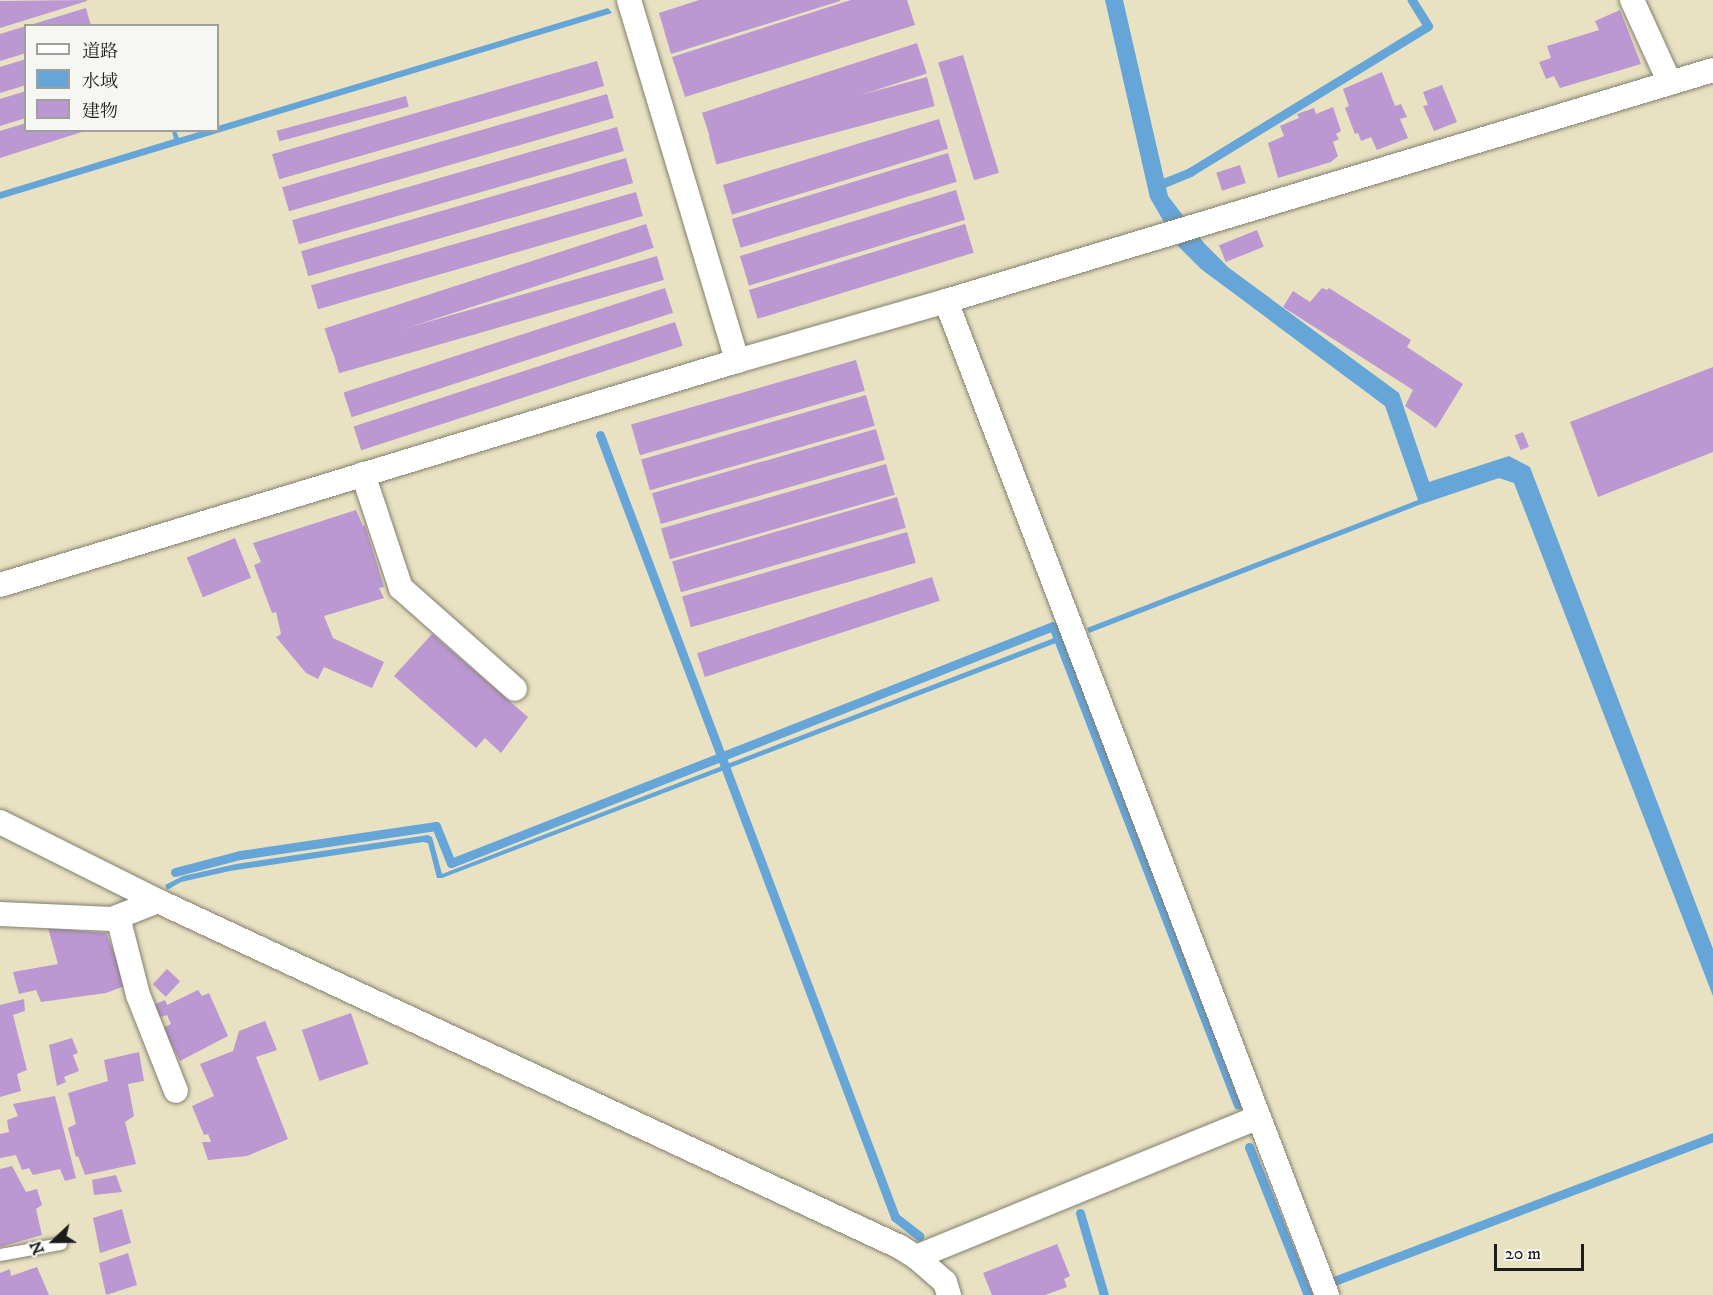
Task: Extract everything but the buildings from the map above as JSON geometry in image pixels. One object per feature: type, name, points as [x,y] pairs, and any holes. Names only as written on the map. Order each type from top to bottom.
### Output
[{"type":"street","points":[[629,0],[737,361]]},
{"type":"street","points":[[1632,0],[1670,83]]},
{"type":"street","points":[[0,585],[737,361],[946,301],[1713,70]]},
{"type":"street","points":[[946,301],[1327,1295]]},
{"type":"street","points":[[363,474],[401,588],[515,689]]},
{"type":"street","points":[[0,822],[158,901],[916,1257],[945,1282],[949,1295]]},
{"type":"street","points":[[0,914],[118,917],[158,901]]},
{"type":"street","points":[[118,917],[138,996],[176,1091]]},
{"type":"street","points":[[916,1257],[1258,1118]]},
{"type":"lane","points":[[0,1255],[60,1244]]},
{"type":"water","points":[[1105,0],[1123,0],[1168,196],[1204,243],[1229,268],[1399,393],[1429,482],[1509,456],[1530,467],[1713,949],[1713,996],[1514,483],[1499,478],[1419,505],[1089,633],[1087,628],[1418,500],[1385,406],[1201,269],[1178,246],[1150,198]]},
{"type":"water","points":[[608,8],[612,13],[0,199],[0,192],[174,139],[172,132],[176,132],[179,138],[199,132],[219,132],[219,126]]},
{"type":"water","points":[[1054,638],[1056,643],[442,878],[437,878],[428,843],[423,842],[230,871],[181,882],[167,890],[165,885],[183,876],[236,864],[428,835],[432,837],[442,874]]},
{"type":"waterway","points":[[1156,186],[1190,172],[1428,26],[1412,0]]},
{"type":"waterway","points":[[600,435],[895,1217],[919,1236]]},
{"type":"waterway","points":[[175,872],[240,855],[436,826],[451,863],[1053,626],[1238,1105]]},
{"type":"waterway","points":[[1334,1281],[1713,1137]]},
{"type":"waterway","points":[[1249,1147],[1308,1295]]},
{"type":"waterway","points":[[1080,1213],[1104,1295]]}]
